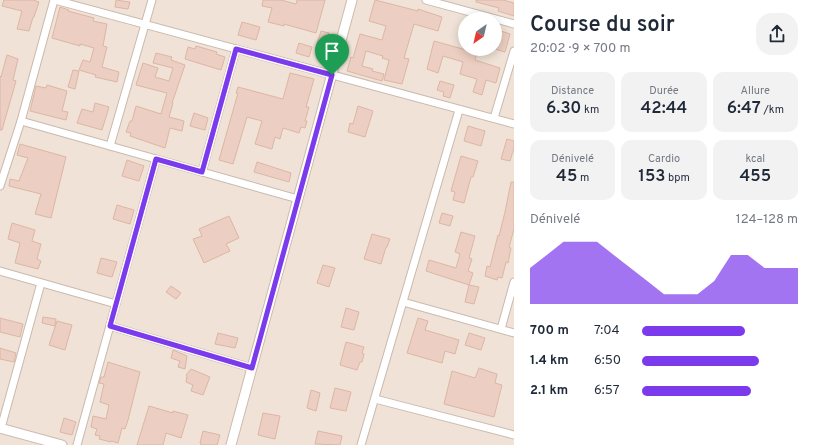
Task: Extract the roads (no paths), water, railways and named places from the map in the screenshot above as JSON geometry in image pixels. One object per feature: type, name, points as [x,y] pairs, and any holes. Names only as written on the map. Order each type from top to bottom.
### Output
[{"type":"street","points":[[0,186],[21,121],[54,0],[514,124]]},
{"type":"street","points":[[110,146],[152,0]]},
{"type":"street","points":[[231,445],[352,0]]},
{"type":"street","points":[[426,0],[514,24]]},
{"type":"street","points":[[202,172],[236,49]]},
{"type":"street","points":[[494,118],[514,50]]},
{"type":"street","points":[[361,445],[459,110]]},
{"type":"street","points":[[21,121],[298,199]]},
{"type":"street","points":[[77,445],[156,159]]},
{"type":"street","points":[[0,271],[116,304]]},
{"type":"street","points":[[501,329],[514,282]]},
{"type":"street","points":[[41,283],[0,428],[62,445]]},
{"type":"street","points":[[403,302],[514,333]]},
{"type":"street","points":[[110,326],[252,368]]},
{"type":"street","points":[[375,399],[514,436]]}]
